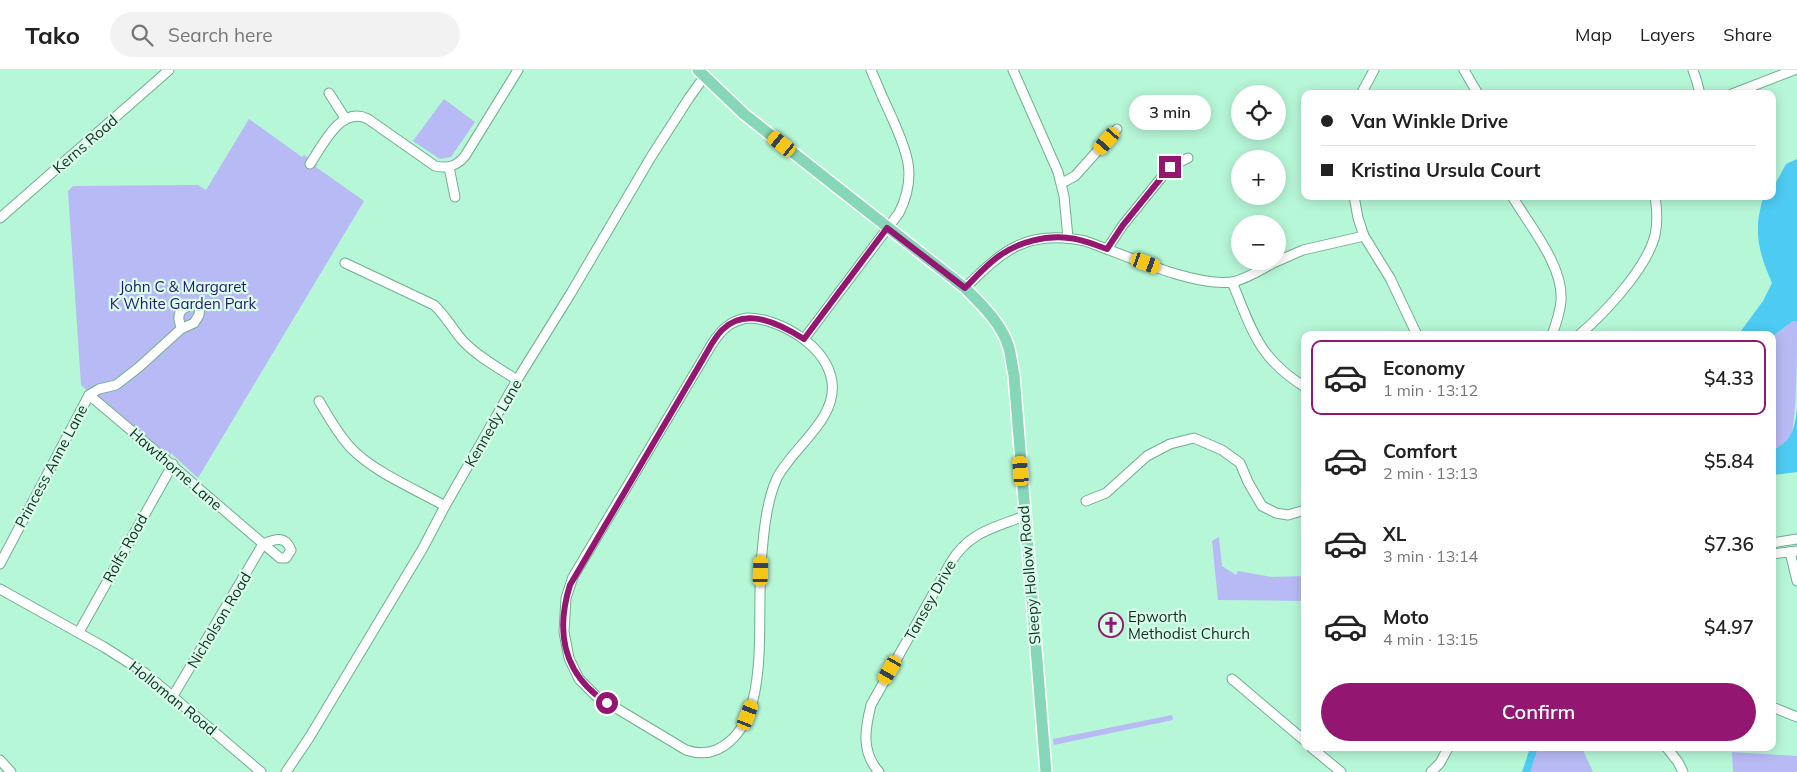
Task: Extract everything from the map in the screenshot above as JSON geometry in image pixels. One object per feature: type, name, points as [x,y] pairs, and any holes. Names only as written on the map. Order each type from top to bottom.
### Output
[{"type":"main road","name":"Sleepy Hollow Road","points":[[701,73],[744,114],[965,288],[994,320],[1009,349],[1014,375],[1046,772]]},
{"type":"street","name":"Kerns Road","points":[[0,218],[169,70]]},
{"type":"street","points":[[310,164],[340,122],[352,116],[364,117],[435,166],[449,167],[460,162],[465,156],[518,70]]},
{"type":"street","points":[[804,339],[904,203],[910,170],[902,142],[871,70]]},
{"type":"street","points":[[1014,70],[1062,183],[1068,238]]},
{"type":"street","points":[[1363,90],[1373,70]]},
{"type":"street","points":[[1464,70],[1476,90]]},
{"type":"street","points":[[1692,70],[1698,82],[1699,90]]},
{"type":"street","points":[[1741,90],[1794,70]]},
{"type":"street","name":"Kennedy Lane","points":[[286,772],[309,738],[423,548],[517,380],[689,98],[701,73]]},
{"type":"street","points":[[329,93],[345,118]]},
{"type":"street","points":[[1062,183],[1075,176],[1117,129]]},
{"type":"street","points":[[1107,249],[1123,225],[1170,167],[1188,158]]},
{"type":"street","points":[[449,167],[456,197]]},
{"type":"street","points":[[1355,200],[1364,236],[1390,278],[1415,331]]},
{"type":"street","points":[[1515,200],[1544,245],[1561,290],[1560,309],[1553,331]]},
{"type":"street","points":[[1583,331],[1604,312],[1621,292],[1649,250],[1657,223],[1655,200]]},
{"type":"street","points":[[1286,257],[1302,250],[1364,236]]},
{"type":"street","points":[[965,288],[993,260],[1011,249],[1042,239],[1068,238],[1084,241],[1182,276],[1202,280],[1232,282],[1246,278],[1261,270]]},
{"type":"street","points":[[345,263],[368,276],[434,305],[442,312],[462,340],[471,349],[517,380]]},
{"type":"street","points":[[1232,282],[1250,326],[1266,355],[1275,365],[1301,384]]},
{"type":"street","points":[[756,318],[773,323],[804,339],[811,344],[830,373],[832,398],[823,418],[785,465],[773,489],[762,553],[758,655],[753,702],[740,729],[725,746],[710,752],[694,752],[678,745],[596,696],[579,679],[566,647],[564,617],[566,598],[578,568],[712,344],[724,328],[739,320],[756,318]]},
{"type":"street","points":[[89,395],[99,389],[116,385],[181,329]]},
{"type":"street","name":"Hawthorne Lane","points":[[89,395],[172,464],[263,544]]},
{"type":"street","name":"Princess Anne Lane","points":[[0,564],[89,395]]},
{"type":"street","points":[[319,401],[343,438],[358,455],[445,506]]},
{"type":"street","points":[[1086,501],[1106,492],[1147,456],[1170,444],[1194,438],[1222,450],[1240,463],[1248,482],[1262,506],[1276,513],[1288,515],[1301,511]]},
{"type":"street","name":"Rolfs Road","points":[[79,632],[172,464]]},
{"type":"street","name":"Tansey Drive","points":[[879,772],[871,761],[865,739],[866,724],[871,706],[951,562],[962,546],[970,539],[1024,516]]},
{"type":"street","points":[[1776,542],[1797,539]]},
{"type":"street","name":"Nicholson Road","points":[[173,696],[263,544]]},
{"type":"street","points":[[1776,553],[1794,551],[1797,581]]},
{"type":"street","name":"Holloman Road","points":[[0,589],[131,662],[261,772]]},
{"type":"street","points":[[1232,678],[1301,738]]},
{"type":"street","points":[[1776,709],[1797,717]]},
{"type":"street","points":[[1316,751],[1342,772]]},
{"type":"street","points":[[1431,772],[1440,763],[1446,751]]},
{"type":"street","points":[[1669,751],[1683,772]]},
{"type":"street","points":[[0,760],[11,772]]},
{"type":"green space","points":[[444,99],[475,122],[451,157],[440,159],[413,141]]},
{"type":"green space","name":"John C & Margaret K White Garden Park","points":[[249,119],[302,157],[304,155],[317,164],[316,167],[364,201],[198,478],[171,453],[166,463],[81,385],[68,191],[73,186],[198,185],[206,190]]},
{"type":"green space","points":[[1793,321],[1797,322],[1793,426],[1791,436],[1781,446],[1776,448],[1776,334]]},
{"type":"green space","points":[[1219,537],[1222,566],[1236,575],[1238,571],[1272,577],[1301,576],[1301,601],[1218,600],[1212,541]]},
{"type":"green space","points":[[1172,715],[1173,720],[1054,745],[1053,739]]},
{"type":"green space","points":[[1529,751],[1583,751],[1593,772],[1525,772]]},
{"type":"green space","points":[[1732,752],[1797,756],[1797,772],[1733,772]]},
{"type":"shaded area","points":[[1797,159],[1797,322],[1793,321],[1776,334],[1776,331],[1741,331],[1763,301],[1772,283],[1762,258],[1758,233],[1759,215],[1763,200],[1776,200],[1776,182],[1786,164]]},
{"type":"shaded area","points":[[1797,409],[1797,472],[1776,475],[1776,448],[1788,439],[1795,422]]},
{"type":"shaded area","points":[[1529,751],[1537,751],[1530,772],[1522,772]]},
{"type":"place","name":"Epworth Methodist Church","points":[[1111,625]]},
{"type":"route","points":[[607,703],[596,696],[579,679],[569,658],[564,632],[564,617],[566,598],[570,585],[582,561],[662,426],[724,328],[739,320],[756,318],[773,323],[804,339],[887,228],[965,288],[993,260],[1023,244],[1042,239],[1068,238],[1107,249],[1123,225],[1170,167]]}]
